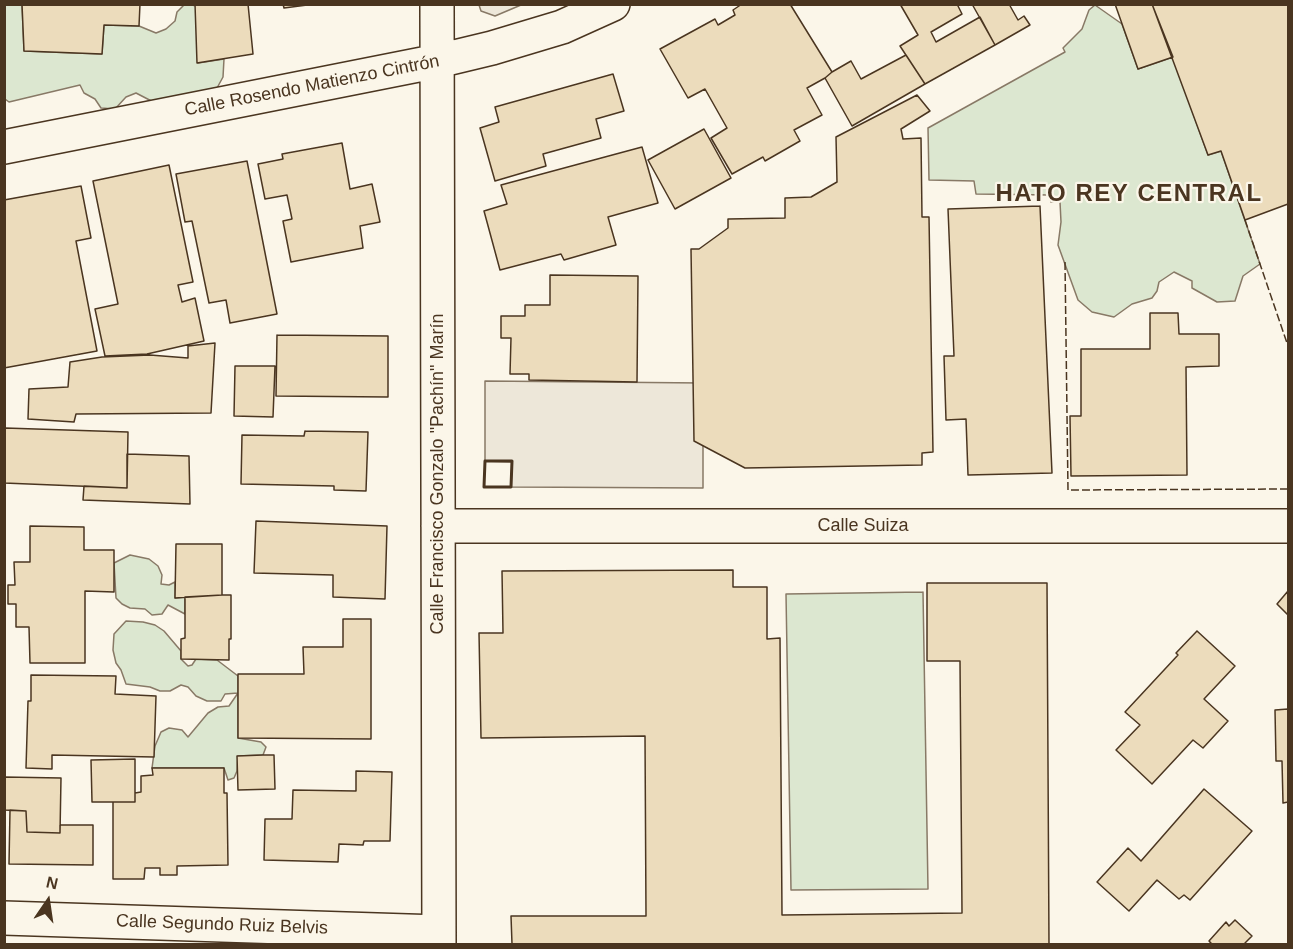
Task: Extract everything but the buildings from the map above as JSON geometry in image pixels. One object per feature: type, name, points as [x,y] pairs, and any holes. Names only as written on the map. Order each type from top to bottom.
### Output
[{"type":"street","name":"Calle Francisco Gonzalo \"Pachín\" Marín","points":[[437,4],[439,938]]},
{"type":"street","name":"Calle Rosendo Matienzo Cintrón","points":[[4,147],[438,61],[562,27],[613,4]]},
{"type":"street","name":"Calle Suiza","points":[[438,526],[1288,526]]},
{"type":"street","name":"Calle Segundo Ruiz Belvis","points":[[4,918],[439,938]]},
{"type":"green space","points":[[4,5],[22,5],[24,51],[102,54],[104,25],[139,26],[156,33],[166,29],[175,21],[177,12],[184,5],[196,6],[198,63],[224,59],[223,77],[217,88],[163,107],[136,93],[126,97],[115,109],[101,108],[95,99],[84,93],[80,85],[9,102],[5,99]]},
{"type":"green space","points":[[1095,5],[1122,24],[1138,69],[1173,57],[1208,155],[1221,151],[1260,264],[1243,276],[1235,301],[1217,302],[1192,288],[1192,281],[1174,272],[1159,282],[1152,298],[1132,304],[1114,317],[1092,312],[1078,300],[1058,245],[1061,222],[1060,202],[1051,202],[1049,195],[976,194],[974,181],[929,180],[928,128],[1065,52],[1063,48],[1082,29],[1089,10]]},
{"type":"green space","points":[[130,555],[149,559],[158,566],[162,575],[161,584],[169,585],[175,582],[175,598],[185,597],[185,614],[168,605],[162,614],[152,615],[145,609],[130,608],[116,598],[114,563]]},
{"type":"green space","points":[[923,592],[928,889],[791,890],[786,594]]},
{"type":"green space","points":[[126,621],[155,625],[164,631],[181,651],[181,659],[188,666],[192,665],[196,659],[217,660],[238,676],[238,693],[225,694],[221,701],[207,701],[196,696],[188,687],[181,685],[170,691],[160,691],[150,687],[126,684],[116,663],[113,650],[114,634]]},
{"type":"green space","points":[[238,693],[238,738],[261,742],[266,747],[263,755],[238,756],[237,771],[234,778],[228,780],[224,768],[152,768],[155,746],[161,732],[169,728],[182,730],[188,737],[208,713],[218,707],[229,706]]},
{"type":"shaded area","points":[[479,4],[521,5],[495,16],[481,11]]},
{"type":"shaded area","points":[[485,381],[703,383],[703,488],[511,487],[512,462],[485,461]]},
{"type":"fence","points":[[1245,220],[1288,346]]},
{"type":"fence","points":[[1065,262],[1068,490],[1288,489]]},
{"type":"wall","points":[[485,461],[512,461],[511,487],[484,487],[485,461]]},
{"type":"district","name":"HATO REY CENTRAL","points":[[1129,194]]}]
